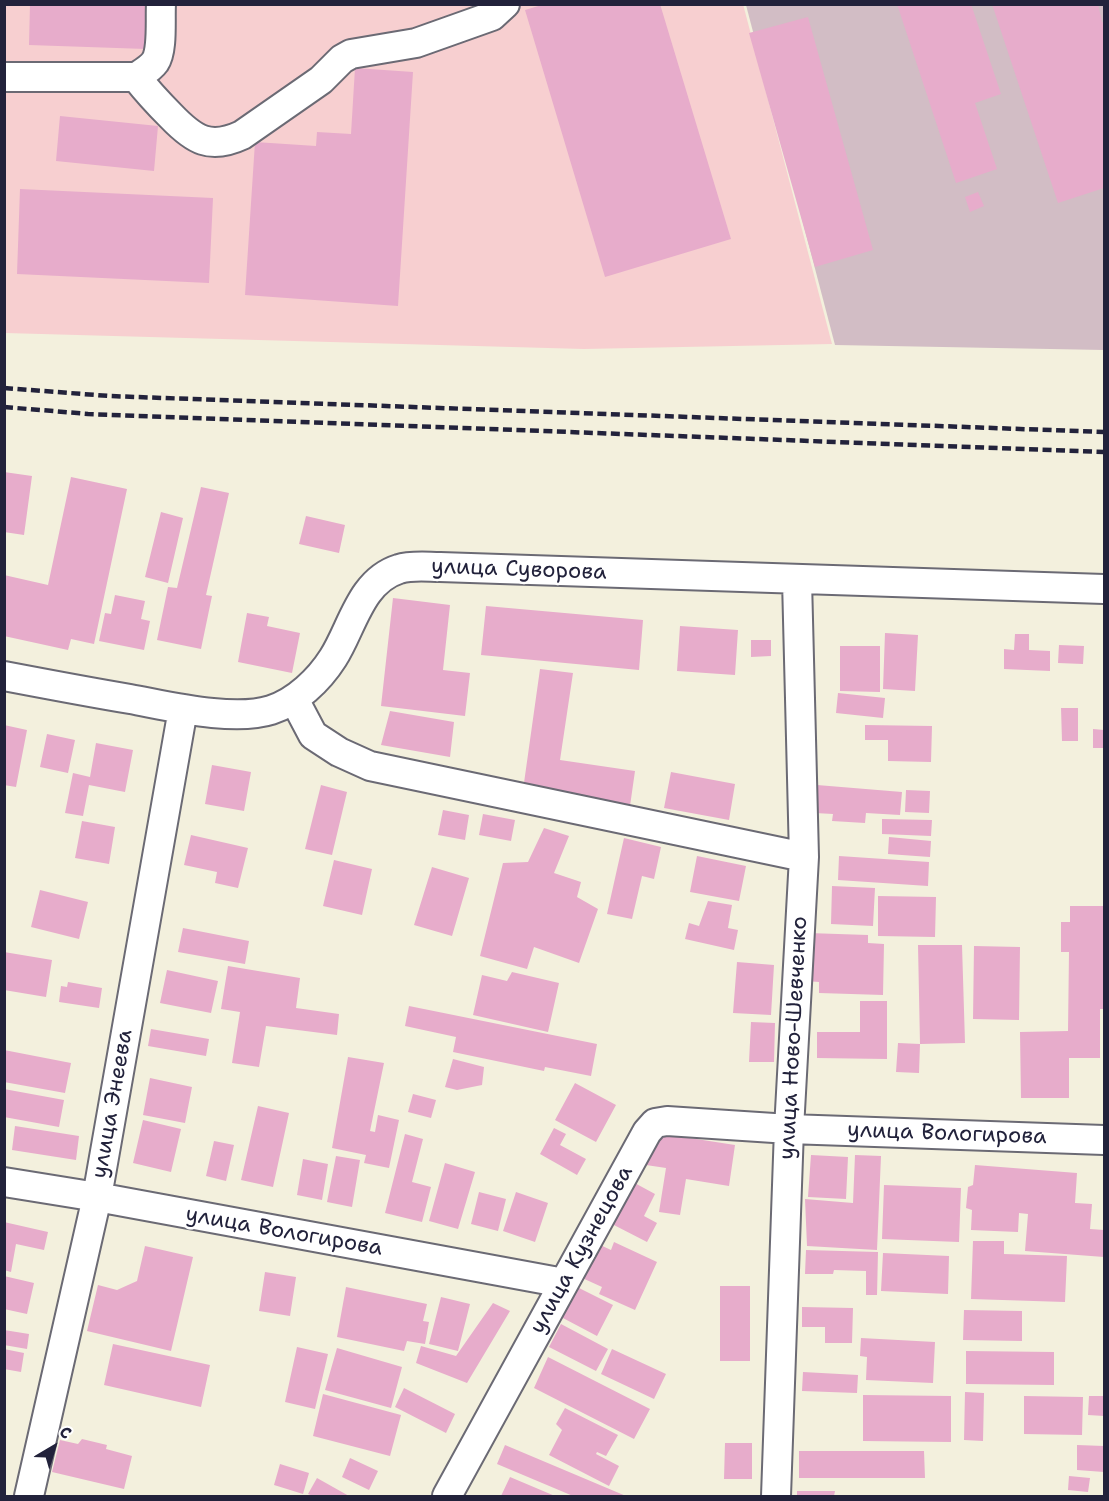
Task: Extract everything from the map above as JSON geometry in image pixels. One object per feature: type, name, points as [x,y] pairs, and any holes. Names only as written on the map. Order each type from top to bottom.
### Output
[{"type":"street","points":[[4,77],[136,77],[156,61],[159,52],[161,4]]},
{"type":"street","points":[[136,77],[187,132],[206,142],[228,141],[242,135],[321,80],[342,59],[351,54],[416,43],[492,16],[505,4]]},
{"type":"street","name":"улица Суворова","points":[[4,676],[183,709],[232,714],[271,710],[294,699],[321,674],[334,657],[354,614],[373,587],[388,574],[401,568],[440,567],[1104,589]]},
{"type":"street","name":"улица Ново-Шевченко","points":[[776,1497],[789,1129],[804,857],[797,580]]},
{"type":"street","points":[[294,699],[313,735],[339,752],[370,765],[804,857]]},
{"type":"street","name":"улица Энеева","points":[[29,1497],[97,1197],[183,709]]},
{"type":"street","name":"улица Кузнецова","points":[[447,1497],[647,1132],[655,1124],[667,1121],[789,1129]]},
{"type":"street","name":"улица Вологирова","points":[[789,1129],[1104,1140]]},
{"type":"street","name":"улица Вологирова","points":[[4,1182],[97,1197],[564,1284]]},
{"type":"shaded area","points":[[743,4],[832,344],[584,349],[5,333],[5,5]]},
{"type":"shaded area","points":[[746,5],[1104,5],[1104,350],[835,345]]},
{"type":"building","points":[[30,4],[147,4],[146,49],[29,45]]},
{"type":"building","points":[[545,4],[660,4],[731,239],[605,277],[525,10]]},
{"type":"building","points":[[897,4],[971,4],[1001,94],[975,103],[997,169],[956,183]]},
{"type":"building","points":[[992,4],[1098,4],[1104,23],[1104,188],[1058,203]]},
{"type":"building","points":[[808,17],[873,250],[815,267],[749,33]]},
{"type":"building","points":[[355,68],[413,72],[398,306],[245,295],[255,142],[316,146],[317,132],[351,134]]},
{"type":"building","points":[[60,116],[158,126],[154,171],[56,161]]},
{"type":"building","points":[[20,189],[213,198],[209,283],[17,274]]},
{"type":"building","points":[[978,192],[984,206],[970,212],[965,197]]},
{"type":"building","points":[[4,472],[32,476],[24,535],[4,532]]},
{"type":"building","points":[[71,477],[127,489],[94,644],[71,639],[68,650],[4,636],[4,575],[48,585]]},
{"type":"building","points":[[201,487],[229,493],[206,595],[212,596],[201,649],[157,640],[168,587],[177,588]]},
{"type":"building","points":[[161,512],[183,518],[168,583],[145,577]]},
{"type":"building","points":[[306,516],[345,525],[339,553],[299,544]]},
{"type":"building","points":[[115,595],[145,601],[141,619],[150,621],[144,650],[99,641],[105,613],[111,614]]},
{"type":"building","points":[[393,598],[450,605],[443,670],[470,673],[465,716],[381,706]]},
{"type":"building","points":[[486,606],[643,620],[639,670],[481,655]]},
{"type":"building","points":[[247,613],[269,617],[267,626],[300,633],[292,673],[238,662]]},
{"type":"building","points":[[680,626],[738,630],[735,675],[677,671]]},
{"type":"building","points":[[885,633],[918,635],[915,691],[883,689]]},
{"type":"building","points":[[1015,634],[1029,634],[1029,650],[1050,651],[1050,671],[1004,669],[1004,649],[1014,650]]},
{"type":"building","points":[[751,640],[771,640],[771,656],[751,657]]},
{"type":"building","points":[[1059,645],[1084,646],[1083,664],[1058,663]]},
{"type":"building","points":[[840,646],[880,646],[880,692],[840,691]]},
{"type":"building","points":[[540,669],[573,673],[560,760],[635,771],[630,806],[523,790]]},
{"type":"building","points":[[838,693],[885,698],[883,718],[836,713]]},
{"type":"building","points":[[1061,708],[1078,708],[1078,741],[1062,741]]},
{"type":"building","points":[[390,711],[454,722],[450,757],[381,745]]},
{"type":"building","points":[[4,725],[27,730],[16,787],[4,785]]},
{"type":"building","points":[[865,725],[932,726],[931,762],[888,761],[888,740],[865,740]]},
{"type":"building","points":[[1093,729],[1104,730],[1104,748],[1093,748]]},
{"type":"building","points":[[47,734],[75,740],[68,773],[40,767]]},
{"type":"building","points":[[96,743],[133,750],[125,792],[89,785],[83,816],[65,813],[73,773],[90,777]]},
{"type":"building","points":[[212,765],[251,772],[244,811],[205,804]]},
{"type":"building","points":[[671,772],[735,784],[729,820],[664,808]]},
{"type":"building","points":[[321,785],[347,792],[332,855],[305,849]]},
{"type":"building","points":[[817,785],[902,792],[900,815],[866,813],[865,823],[832,821],[833,814],[815,813]]},
{"type":"building","points":[[906,790],[930,791],[929,813],[905,812]]},
{"type":"building","points":[[443,810],[469,815],[465,840],[438,835]]},
{"type":"building","points":[[483,814],[515,820],[511,841],[479,835]]},
{"type":"building","points":[[882,819],[932,820],[931,836],[882,834]]},
{"type":"building","points":[[82,821],[115,827],[109,864],[75,858]]},
{"type":"building","points":[[544,828],[569,836],[554,873],[581,882],[577,897],[598,909],[579,963],[534,947],[527,969],[480,956],[503,863],[528,862]]},
{"type":"building","points":[[191,835],[248,848],[238,888],[215,883],[217,872],[184,865]]},
{"type":"building","points":[[889,837],[931,841],[930,857],[888,854]]},
{"type":"building","points":[[624,838],[661,847],[654,879],[642,876],[632,919],[607,914]]},
{"type":"building","points":[[697,856],[746,866],[739,901],[690,892]]},
{"type":"building","points":[[839,856],[929,862],[928,886],[838,880]]},
{"type":"building","points":[[334,860],[372,869],[362,915],[323,906]]},
{"type":"building","points":[[432,867],[469,878],[452,936],[414,925]]},
{"type":"building","points":[[832,886],[875,888],[873,926],[831,924]]},
{"type":"building","points":[[40,890],[88,902],[79,939],[31,927]]},
{"type":"building","points":[[878,896],[936,897],[935,937],[878,936]]},
{"type":"building","points":[[708,901],[732,905],[728,928],[738,930],[734,950],[685,939],[689,923],[699,926]]},
{"type":"building","points":[[1070,906],[1104,906],[1104,1009],[1100,1009],[1100,1058],[1069,1058],[1069,1098],[1021,1098],[1020,1032],[1068,1031],[1069,952],[1061,952],[1061,922],[1070,922]]},
{"type":"building","points":[[183,928],[249,941],[245,964],[178,952]]},
{"type":"building","points":[[808,933],[868,935],[868,943],[884,944],[883,995],[819,993],[819,982],[806,981]]},
{"type":"building","points":[[918,945],[962,945],[965,1043],[920,1044]]},
{"type":"building","points":[[974,946],[1020,947],[1019,1020],[973,1019]]},
{"type":"building","points":[[4,952],[52,960],[46,997],[4,990]]},
{"type":"building","points":[[737,962],[774,965],[771,1015],[733,1013]]},
{"type":"building","points":[[228,966],[300,978],[296,1008],[339,1014],[337,1035],[266,1026],[259,1067],[232,1063],[240,1012],[221,1009]]},
{"type":"building","points":[[167,970],[218,981],[211,1013],[160,1003]]},
{"type":"building","points":[[512,972],[559,983],[548,1032],[473,1015],[482,975],[507,981]]},
{"type":"building","points":[[68,982],[102,988],[99,1008],[59,1002],[61,986],[67,987]]},
{"type":"building","points":[[860,1001],[887,1001],[887,1059],[817,1058],[817,1032],[860,1032]]},
{"type":"building","points":[[409,1006],[597,1044],[591,1076],[545,1067],[544,1071],[453,1052],[456,1037],[405,1026]]},
{"type":"building","points":[[751,1022],[775,1023],[774,1062],[749,1062]]},
{"type":"building","points":[[151,1029],[209,1039],[206,1056],[148,1046]]},
{"type":"building","points":[[898,1043],[920,1044],[919,1073],[896,1072]]},
{"type":"building","points":[[4,1050],[71,1063],[65,1093],[4,1082]]},
{"type":"building","points":[[348,1057],[384,1063],[370,1131],[375,1132],[378,1115],[399,1120],[389,1168],[364,1163],[366,1155],[332,1148]]},
{"type":"building","points":[[453,1059],[484,1067],[482,1085],[457,1090],[445,1087]]},
{"type":"building","points":[[150,1078],[192,1087],[185,1123],[143,1115]]},
{"type":"building","points":[[575,1083],[616,1105],[596,1142],[555,1120]]},
{"type":"building","points":[[4,1089],[64,1100],[59,1127],[4,1117]]},
{"type":"building","points":[[413,1094],[436,1100],[431,1118],[408,1112]]},
{"type":"building","points":[[258,1106],[289,1113],[273,1187],[241,1180]]},
{"type":"building","points":[[143,1120],[181,1129],[171,1172],[133,1163]]},
{"type":"building","points":[[15,1126],[79,1136],[76,1160],[12,1150]]},
{"type":"building","points":[[554,1128],[566,1134],[560,1145],[586,1159],[577,1175],[540,1154]]},
{"type":"building","points":[[651,1132],[735,1145],[729,1186],[686,1179],[680,1215],[659,1212],[666,1168],[646,1165]]},
{"type":"building","points":[[405,1134],[423,1139],[412,1182],[431,1187],[422,1222],[385,1213]]},
{"type":"building","points":[[214,1141],[234,1145],[226,1181],[206,1176]]},
{"type":"building","points":[[811,1155],[848,1157],[846,1199],[808,1197]]},
{"type":"building","points":[[855,1155],[881,1156],[877,1250],[807,1246],[805,1199],[853,1203]]},
{"type":"building","points":[[336,1156],[360,1160],[352,1207],[327,1202]]},
{"type":"building","points":[[303,1159],[328,1164],[322,1200],[297,1195]]},
{"type":"building","points":[[445,1163],[475,1172],[458,1229],[429,1221]]},
{"type":"building","points":[[975,1165],[1077,1173],[1075,1203],[1092,1204],[1090,1229],[1104,1230],[1104,1257],[1025,1251],[1028,1214],[1019,1213],[1018,1232],[971,1230],[972,1210],[966,1208],[968,1187],[973,1185]]},
{"type":"building","points":[[631,1181],[655,1194],[644,1216],[657,1223],[647,1242],[610,1223]]},
{"type":"building","points":[[884,1185],[961,1188],[959,1242],[882,1239]]},
{"type":"building","points":[[479,1192],[506,1199],[498,1231],[471,1224]]},
{"type":"building","points":[[516,1192],[548,1203],[535,1242],[503,1231]]},
{"type":"building","points":[[4,1222],[48,1232],[44,1250],[16,1244],[11,1272],[4,1270]]},
{"type":"building","points":[[973,1241],[1004,1241],[1004,1254],[1067,1256],[1065,1302],[971,1299]]},
{"type":"building","points":[[614,1242],[657,1262],[635,1310],[599,1294],[602,1287],[580,1277],[596,1243],[611,1250]]},
{"type":"building","points":[[145,1246],[193,1257],[171,1351],[87,1331],[98,1285],[117,1290],[137,1281]]},
{"type":"building","points":[[806,1250],[878,1252],[877,1295],[866,1295],[866,1271],[834,1270],[833,1274],[805,1274]]},
{"type":"building","points":[[883,1253],[949,1256],[948,1294],[881,1291]]},
{"type":"building","points":[[265,1272],[296,1277],[290,1316],[259,1311]]},
{"type":"building","points":[[4,1276],[34,1283],[27,1314],[4,1309]]},
{"type":"building","points":[[720,1286],[750,1286],[750,1361],[720,1361]]},
{"type":"building","points":[[346,1287],[427,1304],[423,1321],[429,1322],[425,1344],[407,1341],[404,1351],[337,1337]]},
{"type":"building","points":[[577,1287],[613,1305],[597,1336],[561,1317]]},
{"type":"building","points":[[441,1297],[470,1304],[458,1351],[429,1344]]},
{"type":"building","points":[[493,1303],[510,1311],[467,1383],[416,1363],[421,1346],[456,1356]]},
{"type":"building","points":[[802,1307],[853,1308],[852,1343],[825,1343],[825,1327],[802,1327]]},
{"type":"building","points":[[964,1310],[1022,1311],[1022,1341],[963,1340]]},
{"type":"building","points":[[561,1324],[608,1349],[596,1371],[549,1347]]},
{"type":"building","points":[[4,1330],[29,1334],[27,1349],[4,1345]]},
{"type":"building","points":[[861,1338],[935,1342],[933,1383],[866,1380],[867,1357],[860,1356]]},
{"type":"building","points":[[113,1344],[210,1365],[201,1407],[104,1385]]},
{"type":"building","points":[[297,1347],[328,1354],[315,1409],[285,1402]]},
{"type":"building","points":[[337,1348],[402,1367],[391,1408],[325,1390]]},
{"type":"building","points":[[4,1349],[24,1353],[21,1372],[4,1369]]},
{"type":"building","points":[[612,1349],[666,1374],[654,1399],[601,1374]]},
{"type":"building","points":[[966,1351],[1054,1352],[1054,1385],[966,1384]]},
{"type":"building","points":[[548,1357],[650,1409],[634,1439],[534,1388]]},
{"type":"building","points":[[803,1372],[858,1375],[857,1393],[802,1391]]},
{"type":"building","points":[[404,1388],[455,1414],[446,1433],[395,1407]]},
{"type":"building","points":[[965,1392],[984,1393],[983,1441],[964,1440]]},
{"type":"building","points":[[323,1394],[401,1415],[390,1456],[313,1436]]},
{"type":"building","points":[[863,1395],[951,1396],[951,1442],[863,1441]]},
{"type":"building","points":[[1024,1396],[1083,1397],[1082,1435],[1024,1434]]},
{"type":"building","points":[[1089,1396],[1104,1396],[1104,1416],[1088,1415]]},
{"type":"building","points":[[565,1408],[618,1435],[606,1456],[597,1452],[596,1454],[619,1466],[609,1486],[549,1455],[562,1430],[556,1424]]},
{"type":"building","points":[[82,1439],[107,1445],[106,1449],[132,1456],[124,1489],[52,1472],[60,1440],[78,1444]]},
{"type":"building","points":[[725,1443],[752,1443],[752,1479],[724,1479]]},
{"type":"building","points":[[505,1445],[626,1496],[573,1496],[497,1464]]},
{"type":"building","points":[[1077,1445],[1104,1446],[1104,1472],[1077,1470]]},
{"type":"building","points":[[799,1451],[924,1451],[925,1478],[799,1478]]},
{"type":"building","points":[[350,1458],[378,1471],[369,1490],[342,1477]]},
{"type":"building","points":[[280,1464],[309,1473],[303,1494],[274,1485]]},
{"type":"building","points":[[1069,1476],[1090,1478],[1088,1492],[1068,1490]]},
{"type":"building","points":[[510,1477],[555,1496],[501,1496]]},
{"type":"building","points":[[317,1478],[349,1496],[308,1494]]},
{"type":"building","points":[[797,1491],[835,1491],[834,1496],[797,1496]]},
{"type":"railway","points":[[4,388],[109,396],[1104,432]]},
{"type":"railway","points":[[4,407],[88,414],[1104,452]]}]
